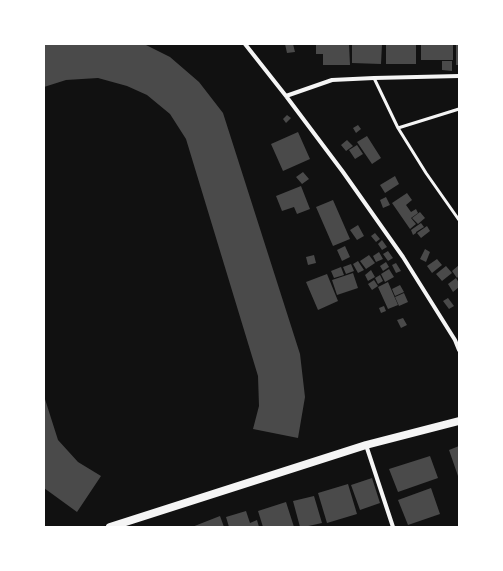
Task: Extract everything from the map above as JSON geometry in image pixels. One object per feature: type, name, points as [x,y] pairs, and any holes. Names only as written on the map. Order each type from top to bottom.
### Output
[{"type":"main road","points":[[110,527],[366,445],[459,421]]},
{"type":"street","points":[[244,44],[286,96],[343,172],[403,257],[459,350]]},
{"type":"street","points":[[286,96],[332,80],[459,76]]},
{"type":"street","points":[[366,445],[393,527]]},
{"type":"lane","points":[[374,78],[398,128],[426,173],[459,220]]},
{"type":"lane","points":[[398,128],[459,109]]},
{"type":"building","points":[[144,44],[170,57],[199,82],[223,113],[300,354],[305,397],[298,438],[253,429],[259,406],[258,376],[186,139],[170,114],[147,95],[127,86],[98,78],[66,80],[44,87],[44,45]]},
{"type":"building","points":[[285,44],[293,44],[295,52],[287,53]]},
{"type":"building","points":[[316,44],[349,44],[350,65],[323,65],[323,54],[316,54]]},
{"type":"building","points":[[352,44],[382,44],[381,64],[352,63]]},
{"type":"building","points":[[386,44],[416,44],[416,64],[386,64]]},
{"type":"building","points":[[421,44],[453,44],[453,60],[421,60]]},
{"type":"building","points":[[456,44],[459,44],[459,65],[456,65]]},
{"type":"building","points":[[442,61],[452,61],[452,71],[442,70]]},
{"type":"building","points":[[287,115],[291,118],[286,123],[283,119]]},
{"type":"building","points":[[358,125],[361,129],[356,133],[353,128]]},
{"type":"building","points":[[298,132],[310,159],[283,171],[271,144]]},
{"type":"building","points":[[367,136],[381,158],[372,164],[357,142]]},
{"type":"building","points":[[347,140],[353,146],[346,151],[341,145]]},
{"type":"building","points":[[357,145],[363,154],[355,159],[349,150]]},
{"type":"building","points":[[303,172],[309,179],[302,184],[296,177]]},
{"type":"building","points":[[395,176],[399,184],[385,193],[380,185]]},
{"type":"building","points":[[301,186],[310,209],[297,214],[294,207],[282,211],[276,196]]},
{"type":"building","points":[[407,193],[412,200],[406,205],[411,212],[416,209],[418,213],[411,218],[416,224],[410,229],[392,203]]},
{"type":"building","points":[[386,197],[390,205],[383,208],[380,200]]},
{"type":"building","points":[[333,200],[350,239],[333,246],[316,207]]},
{"type":"building","points":[[420,212],[425,218],[418,224],[412,218]]},
{"type":"building","points":[[421,223],[424,227],[413,235],[411,230]]},
{"type":"building","points":[[358,225],[364,236],[357,240],[350,230]]},
{"type":"building","points":[[427,226],[430,231],[421,238],[417,233]]},
{"type":"building","points":[[375,233],[380,239],[376,242],[371,236]]},
{"type":"building","points":[[382,240],[387,247],[382,250],[378,244]]},
{"type":"building","points":[[345,246],[350,257],[342,261],[337,250]]},
{"type":"building","points":[[425,249],[430,252],[426,262],[420,259]]},
{"type":"building","points":[[388,251],[393,258],[388,261],[383,254]]},
{"type":"building","points":[[379,252],[383,259],[376,262],[373,256]]},
{"type":"building","points":[[314,255],[316,263],[308,265],[306,257]]},
{"type":"building","points":[[369,255],[375,263],[366,269],[360,261]]},
{"type":"building","points":[[437,259],[442,265],[432,273],[427,266]]},
{"type":"building","points":[[358,261],[364,270],[358,273],[353,264]]},
{"type":"building","points":[[386,262],[389,267],[383,271],[380,266]]},
{"type":"building","points":[[396,263],[401,271],[396,273],[392,265]]},
{"type":"building","points":[[351,264],[354,271],[346,274],[343,267]]},
{"type":"building","points":[[459,265],[459,276],[457,278],[452,271]]},
{"type":"building","points":[[446,266],[452,273],[442,281],[436,274]]},
{"type":"building","points":[[341,267],[344,275],[334,278],[331,271]]},
{"type":"building","points":[[389,269],[394,277],[385,282],[381,274]]},
{"type":"building","points":[[371,270],[375,277],[368,281],[365,275]]},
{"type":"building","points":[[353,273],[358,288],[337,295],[332,280]]},
{"type":"building","points":[[327,274],[338,301],[318,310],[306,282]]},
{"type":"building","points":[[380,275],[383,281],[378,284],[375,278]]},
{"type":"building","points":[[456,278],[459,283],[459,287],[453,292],[448,284]]},
{"type":"building","points":[[374,280],[378,286],[372,290],[368,284]]},
{"type":"building","points":[[388,282],[398,305],[388,309],[378,287]]},
{"type":"building","points":[[400,285],[404,292],[395,296],[392,289]]},
{"type":"building","points":[[404,293],[408,302],[399,306],[395,297]]},
{"type":"building","points":[[448,298],[454,306],[449,309],[443,301]]},
{"type":"building","points":[[384,306],[386,311],[381,313],[379,308]]},
{"type":"building","points":[[403,318],[407,325],[401,328],[397,320]]},
{"type":"building","points":[[44,396],[58,440],[78,462],[101,476],[77,512],[44,488]]},
{"type":"building","points":[[459,446],[459,476],[458,476],[449,450]]},
{"type":"building","points":[[430,456],[438,478],[398,492],[389,469]]},
{"type":"building","points":[[372,478],[380,503],[360,510],[351,485]]},
{"type":"building","points":[[348,484],[357,514],[327,523],[318,493]]},
{"type":"building","points":[[431,488],[440,514],[408,525],[398,500]]},
{"type":"building","points":[[314,496],[322,523],[300,527],[293,501]]},
{"type":"building","points":[[286,502],[294,527],[263,527],[258,511]]},
{"type":"building","points":[[246,511],[250,523],[257,520],[259,527],[229,527],[226,517]]},
{"type":"building","points":[[220,516],[224,527],[192,527]]}]
